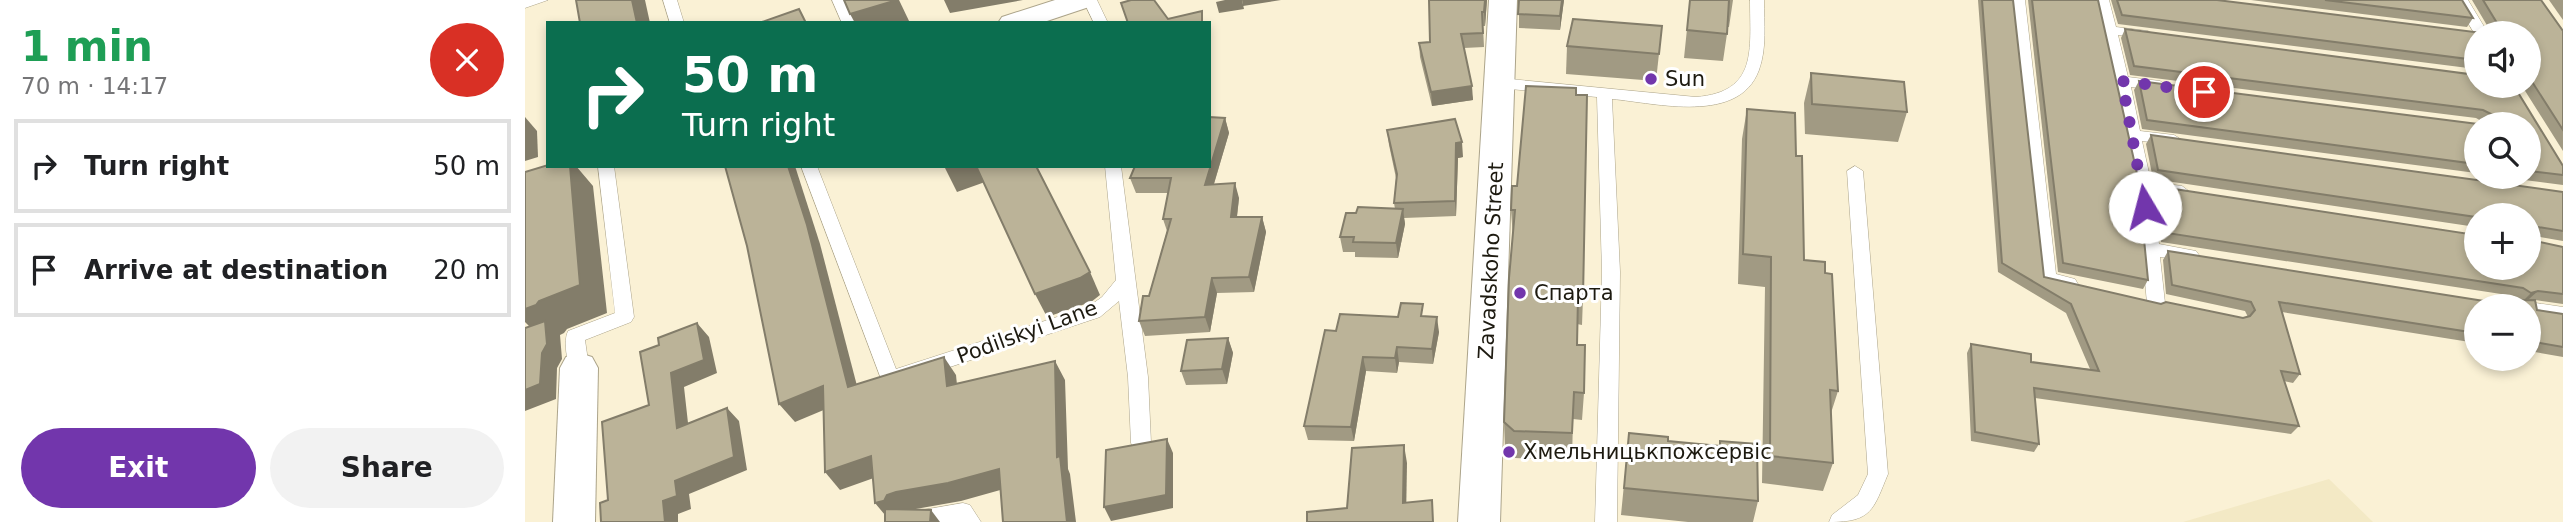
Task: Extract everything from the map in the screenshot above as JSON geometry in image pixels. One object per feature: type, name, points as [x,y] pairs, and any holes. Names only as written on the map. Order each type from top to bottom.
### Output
[{"type":"street","points":[[1018,21],[1082,0]]},
{"type":"street","name":"Zavadskoho Street","points":[[1479,522],[1503,0]]},
{"type":"street","points":[[574,522],[579,368]]},
{"type":"lane","points":[[525,4],[541,0]]},
{"type":"lane","points":[[670,0],[676,21]]},
{"type":"lane","points":[[839,0],[848,21]]},
{"type":"lane","points":[[1090,0],[1100,21]]},
{"type":"lane","points":[[1499,83],[1696,102],[1724,98],[1745,85],[1754,68],[1757,0]]},
{"type":"lane","points":[[2018,0],[2047,279],[2088,288]]},
{"type":"lane","points":[[2102,0],[2144,186],[2156,303]]},
{"type":"lane","points":[[2461,0],[2468,21]]},
{"type":"lane","points":[[2110,30],[2164,37]]},
{"type":"lane","points":[[2122,81],[2176,88]]},
{"type":"lane","points":[[1604,92],[1611,272],[1606,522]]},
{"type":"lane","points":[[2133,135],[2186,142]]},
{"type":"lane","points":[[579,368],[575,336],[625,317],[606,168]]},
{"type":"lane","name":"Podilskyi Lane","points":[[811,168],[890,379],[1094,312],[1108,302],[1125,281]]},
{"type":"lane","points":[[1113,168],[1138,377],[1140,443]]},
{"type":"lane","points":[[1840,522],[1866,501],[1878,474],[1855,171]]},
{"type":"lane","points":[[2144,186],[2197,194]]},
{"type":"lane","points":[[2149,249],[2203,257]]},
{"type":"lane","points":[[2541,311],[2563,314]]},
{"type":"lane","points":[[911,522],[963,512],[971,522]]},
{"type":"shaded area","points":[[2329,479],[2373,522],[2183,522]]},
{"type":"building","points":[[576,0],[632,0],[637,21],[580,21]]},
{"type":"building","points":[[844,0],[897,0],[850,14]]},
{"type":"building","points":[[1154,0],[1168,19],[1202,11],[1202,21],[1127,21],[1121,3]]},
{"type":"building","points":[[1429,0],[1485,0],[1482,12],[1483,33],[1461,34],[1472,86],[1431,92],[1419,43],[1430,42]]},
{"type":"building","points":[[1519,0],[1562,0],[1560,16],[1518,14]]},
{"type":"building","points":[[1690,0],[1729,0],[1727,34],[1687,30]]},
{"type":"building","points":[[1982,0],[2013,0],[2044,277],[2161,304],[2166,302],[2243,318],[2250,316],[2255,310],[2251,302],[2172,285],[2168,251],[2464,298],[2464,331],[2279,302],[2300,374],[2281,371],[2299,426],[2034,388],[2039,444],[1975,432],[1971,344],[2031,354],[2031,362],[2099,371],[2071,304],[2002,263]]},
{"type":"building","points":[[2032,0],[2098,0],[2138,178],[2148,280],[2063,263]]},
{"type":"building","points":[[2117,0],[2217,0],[2464,31],[2464,58],[2122,15]]},
{"type":"building","points":[[2325,0],[2462,0],[2473,18]]},
{"type":"building","points":[[2483,0],[2541,0],[2563,31],[2563,130],[2541,96],[2541,21],[2496,21]]},
{"type":"building","points":[[799,9],[805,21],[765,21]]},
{"type":"building","points":[[1573,19],[1662,26],[1659,54],[1567,46]]},
{"type":"building","points":[[2125,29],[2464,73],[2464,98],[2521,98],[2530,112],[2487,112],[2134,66]]},
{"type":"building","points":[[1811,73],[1904,82],[1907,112],[1812,104]]},
{"type":"building","points":[[2139,81],[2464,122],[2464,162],[2147,120]]},
{"type":"building","points":[[1526,86],[1576,88],[1576,95],[1587,95],[1583,297],[1578,297],[1577,345],[1585,345],[1584,393],[1574,392],[1572,433],[1514,431],[1504,422],[1509,278],[1515,210],[1511,210],[1512,186],[1517,186]]},
{"type":"building","points":[[1747,109],[1795,113],[1796,156],[1802,156],[1804,260],[1825,262],[1825,273],[1832,274],[1838,391],[1830,390],[1833,463],[1770,456],[1771,257],[1743,254]]},
{"type":"building","points":[[1211,117],[1225,118],[1211,165]]},
{"type":"building","points":[[1455,119],[1462,142],[1456,143],[1455,201],[1394,203],[1397,174],[1387,130]]},
{"type":"building","points":[[2541,130],[2563,166],[2563,175],[2541,172]]},
{"type":"building","points":[[2151,135],[2464,178],[2464,189],[2541,189],[2563,192],[2563,231],[2541,227],[2541,203],[2464,203],[2464,215],[2158,170]]},
{"type":"building","points":[[546,166],[546,168],[570,168],[580,285],[525,309],[525,172]]},
{"type":"building","points":[[726,168],[789,168],[807,225],[848,387],[944,357],[947,386],[1055,361],[1057,457],[1060,456],[1067,522],[1003,522],[999,469],[948,483],[896,492],[887,495],[883,503],[875,503],[871,456],[825,472],[823,386],[779,404],[747,246]]},
{"type":"building","points":[[977,168],[1037,168],[1090,272],[1035,294]]},
{"type":"building","points":[[1134,168],[1210,168],[1205,185],[1235,183],[1231,217],[1262,217],[1249,277],[1212,278],[1205,317],[1139,321],[1143,296],[1149,296],[1171,219],[1163,219],[1171,178],[1130,178]]},
{"type":"building","points":[[2161,187],[2464,233],[2464,279],[2167,233]]},
{"type":"building","points":[[1358,207],[1403,209],[1396,243],[1353,242],[1354,237],[1340,237],[1346,213],[1356,213]]},
{"type":"building","points":[[2541,242],[2563,247],[2563,294],[2538,291],[2531,293],[2523,288],[2471,280],[2541,280]]},
{"type":"building","points":[[1401,303],[1423,304],[1421,316],[1437,317],[1432,349],[1397,347],[1395,358],[1363,357],[1351,427],[1304,426],[1325,330],[1336,331],[1340,314],[1398,317]]},
{"type":"building","points":[[2541,311],[2563,314],[2563,347],[2541,343]]},
{"type":"building","points":[[545,321],[547,344],[542,353],[540,384],[525,390],[525,328]]},
{"type":"building","points":[[697,323],[704,360],[671,373],[677,428],[727,408],[734,457],[675,481],[677,496],[663,501],[665,522],[601,522],[600,503],[608,500],[602,422],[649,405],[640,352],[659,345],[658,338]]},
{"type":"building","points":[[1228,338],[1222,369],[1181,371],[1187,340]]},
{"type":"building","points":[[1629,433],[1668,437],[1668,441],[1720,446],[1720,441],[1757,444],[1758,501],[1624,488]]},
{"type":"building","points":[[1167,439],[1166,495],[1104,507],[1106,450]]},
{"type":"building","points":[[1404,445],[1403,503],[1432,500],[1433,522],[1307,522],[1307,512],[1347,508],[1352,448]]},
{"type":"building","points":[[885,509],[931,510],[930,522],[885,522]]},
{"type":"place","name":"Sun","points":[[1651,79]]},
{"type":"place","name":"Спарта","points":[[1520,293]]},
{"type":"place","name":"Хмельницькпожсервіс","points":[[1509,452]]},
{"type":"route","points":[[2145,207],[2144,186],[2122,81],[2204,92]]}]
